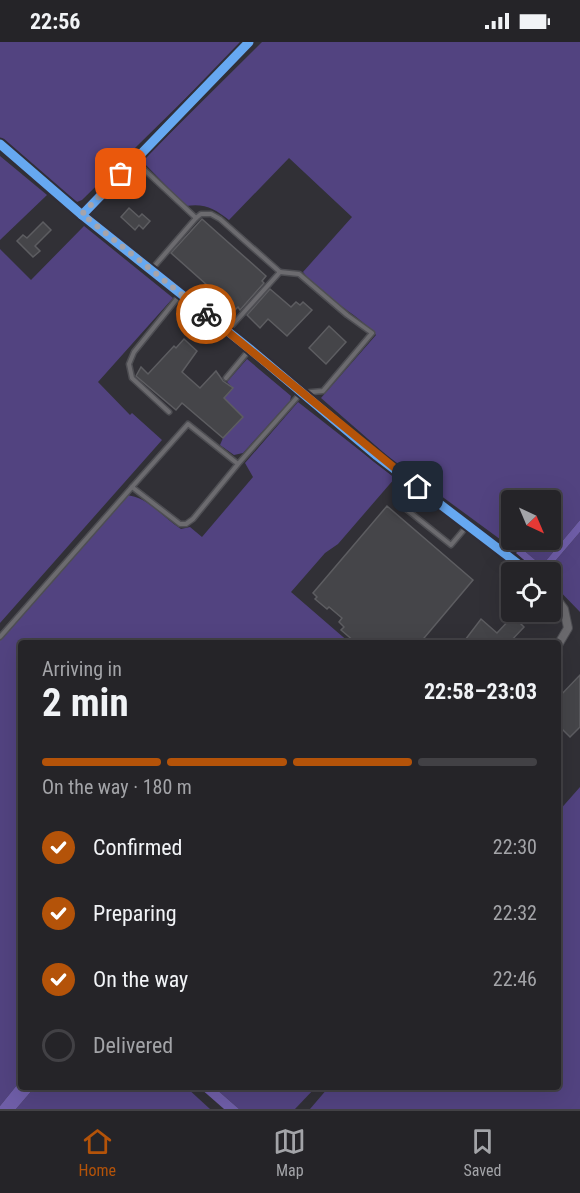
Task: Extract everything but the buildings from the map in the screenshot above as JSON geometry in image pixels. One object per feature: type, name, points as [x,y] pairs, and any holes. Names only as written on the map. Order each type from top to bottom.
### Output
[{"type":"street","points":[[82,214],[249,42]]},
{"type":"street","points":[[0,144],[301,393],[516,562]]},
{"type":"street","points":[[561,605],[568,628],[561,640]]},
{"type":"lane","points":[[134,160],[196,218]]},
{"type":"lane","points":[[132,487],[180,524],[186,524],[193,519],[301,393],[323,391],[372,333],[346,315],[299,274],[280,272],[220,219],[211,214],[201,214],[196,218],[151,270]]},
{"type":"lane","points":[[227,331],[280,272]]},
{"type":"lane","points":[[169,412],[132,378],[129,364],[134,352],[181,295]]},
{"type":"lane","points":[[226,378],[250,349]]},
{"type":"lane","points":[[0,637],[188,424],[238,464]]},
{"type":"lane","points":[[418,487],[406,509],[451,545],[468,525]]},
{"type":"shaded area","points":[[0,42],[243,42],[82,200],[77,202],[48,181],[0,139]]},
{"type":"shaded area","points":[[262,42],[580,42],[580,520],[561,543],[561,490],[501,490],[501,540],[391,459],[321,398],[376,335],[368,326],[319,289],[303,272],[352,217],[289,158],[229,220],[209,208],[199,205],[186,206],[142,161]]},
{"type":"shaded area","points":[[0,156],[47,195],[0,240]]},
{"type":"shaded area","points":[[84,226],[173,298],[98,382],[130,415],[132,413],[162,440],[0,623],[0,249],[31,280]]},
{"type":"shaded area","points":[[247,359],[291,396],[290,401],[243,453],[234,455],[220,445],[223,438],[243,417],[224,398],[233,388],[227,382]]},
{"type":"shaded area","points":[[298,402],[395,478],[338,544],[325,553],[291,592],[347,640],[18,640],[18,1084],[0,1106],[0,639],[126,495],[142,500],[181,529],[190,527],[202,537],[253,477],[245,463]]},
{"type":"shaded area","points":[[580,520],[580,532],[554,562],[545,562],[555,550],[561,550],[561,543]]},
{"type":"shaded area","points":[[580,532],[580,612],[561,592],[561,562],[554,562]]},
{"type":"shaded area","points":[[523,550],[555,550],[545,562],[538,562]]},
{"type":"shaded area","points":[[523,550],[538,562],[526,562],[516,553]]},
{"type":"shaded area","points":[[580,787],[580,1109],[310,1109],[326,1090],[561,1090],[561,809]]},
{"type":"shaded area","points":[[18,1084],[18,1090],[32,1090],[16,1109],[0,1109]]},
{"type":"shaded area","points":[[32,1090],[189,1090],[210,1109],[16,1109]]},
{"type":"shaded area","points":[[202,1090],[217,1090],[239,1109],[224,1109]]},
{"type":"shaded area","points":[[217,1090],[313,1090],[295,1109],[239,1109]]},
{"type":"cycle path","points":[[82,215],[249,42]]},
{"type":"cycle path","points":[[0,144],[82,215],[250,349],[377,456],[516,562]]},
{"type":"way so far","points":[[121,174],[82,214],[206,314]]},
{"type":"route","points":[[206,314],[377,456],[418,487]]}]
